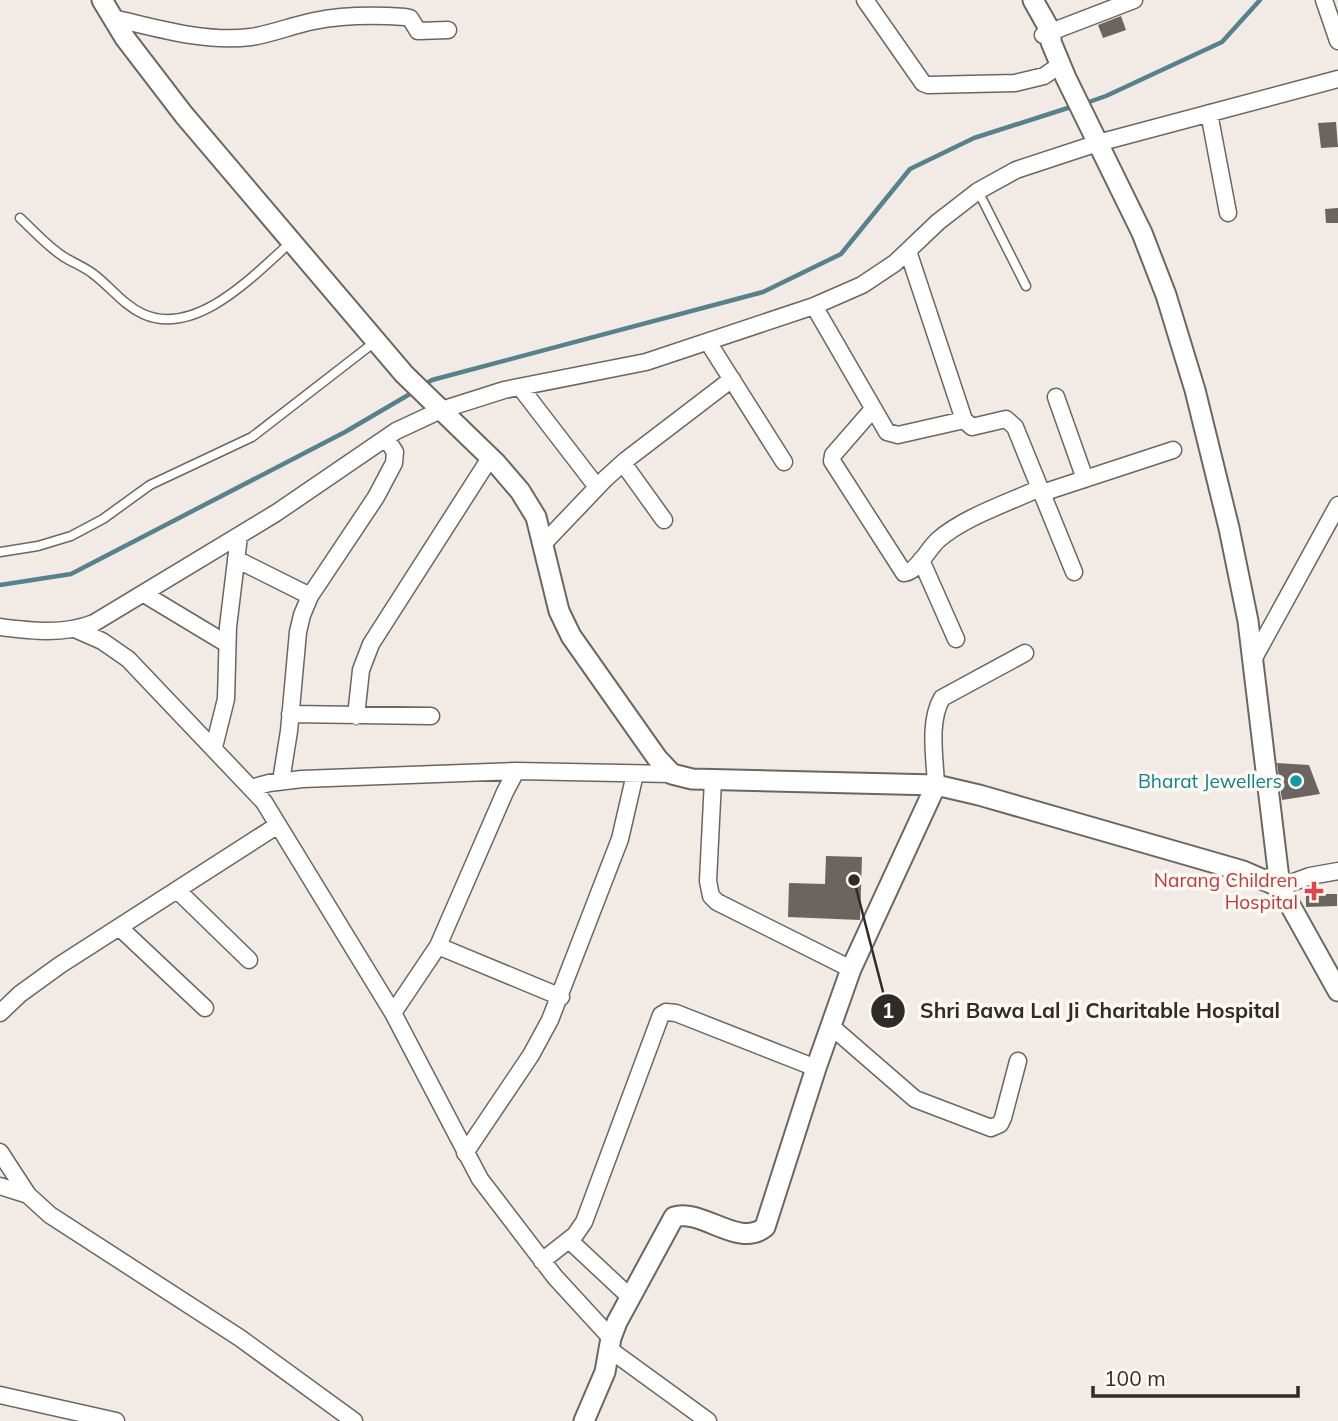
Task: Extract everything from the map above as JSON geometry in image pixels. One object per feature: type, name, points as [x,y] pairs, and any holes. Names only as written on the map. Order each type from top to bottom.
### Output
[{"type":"street","points":[[103,0],[113,18],[184,115],[404,374],[520,491],[536,517],[559,611],[571,636],[657,758],[672,774]]},
{"type":"street","points":[[865,0],[923,83],[928,85],[1015,83],[1063,72]]},
{"type":"street","points":[[1023,0],[1048,36]]},
{"type":"street","points":[[1033,0],[1063,72],[1142,233],[1166,295],[1195,390],[1234,552],[1254,658],[1280,887],[1338,990]]},
{"type":"street","points":[[1048,36],[1134,0]]},
{"type":"street","points":[[1324,0],[1338,41]]},
{"type":"street","points":[[113,18],[185,34],[222,38],[252,37],[324,19],[370,16],[410,18],[418,31],[423,32],[449,30]]},
{"type":"street","points":[[0,627],[38,631],[77,630],[94,623],[239,536],[437,406],[646,362],[814,306],[862,285],[895,263],[938,222],[978,191],[1016,170],[1098,143],[1338,79]]},
{"type":"street","points":[[1209,113],[1228,213]]},
{"type":"street","points":[[908,251],[964,420],[972,427],[999,420],[1010,421],[1015,426],[1074,572]]},
{"type":"street","points":[[814,306],[883,427],[892,435],[964,420]]},
{"type":"street","points":[[708,342],[784,462]]},
{"type":"street","points":[[544,543],[623,463],[732,379]]},
{"type":"street","points":[[520,387],[597,487]]},
{"type":"street","points":[[1056,397],[1085,479]]},
{"type":"street","points":[[873,409],[833,455],[832,461],[900,570],[908,573],[939,539],[953,529],[1041,491],[1172,450]]},
{"type":"street","points":[[281,781],[298,632],[310,596],[376,497],[394,463],[395,452],[386,438]]},
{"type":"street","points":[[356,716],[361,670],[371,644],[490,458]]},
{"type":"street","points":[[623,463],[664,520]]},
{"type":"street","points":[[1254,658],[1338,505]]},
{"type":"street","points":[[214,747],[226,699],[227,645],[239,536]]},
{"type":"street","points":[[236,559],[310,596]]},
{"type":"street","points":[[920,560],[956,639]]},
{"type":"street","points":[[144,594],[227,645]]},
{"type":"street","points":[[77,630],[102,641],[128,659],[264,802],[416,1053],[480,1179],[610,1344],[708,1421]]},
{"type":"street","points":[[584,1421],[605,1372],[617,1322],[674,1217],[685,1215],[747,1233],[759,1232],[765,1227],[851,969],[936,785],[934,718],[937,707],[942,698],[1025,653]]},
{"type":"street","points":[[290,714],[431,716]]},
{"type":"street","points":[[251,788],[281,781],[516,771],[672,774],[713,780],[936,785],[979,794],[1243,871],[1280,887],[1310,876],[1338,871]]},
{"type":"street","points":[[393,1013],[438,946],[516,771]]},
{"type":"street","points":[[465,1153],[531,1055],[561,997],[620,839],[635,774]]},
{"type":"street","points":[[713,780],[708,881],[711,896],[717,902],[851,969]]},
{"type":"street","points":[[0,1013],[39,980],[278,825]]},
{"type":"street","points":[[177,890],[249,960]]},
{"type":"street","points":[[121,928],[205,1008]]},
{"type":"street","points":[[438,946],[561,997]]},
{"type":"street","points":[[542,1261],[569,1240],[584,1222],[661,1015],[666,1012],[676,1013],[816,1068]]},
{"type":"street","points":[[832,1027],[915,1099],[991,1128],[1000,1124],[1003,1118],[1018,1061]]},
{"type":"street","points":[[0,1152],[28,1195],[50,1215],[240,1338],[354,1421]]},
{"type":"street","points":[[0,1186],[28,1195]]},
{"type":"street","points":[[569,1240],[631,1298]]},
{"type":"street","points":[[0,1395],[116,1421]]},
{"type":"lane","points":[[978,191],[1026,286]]},
{"type":"lane","points":[[20,218],[57,252],[93,274],[130,306],[143,314],[160,319],[183,318],[207,309],[237,290],[292,241]]},
{"type":"lane","points":[[0,552],[38,546],[71,536],[103,519],[150,485],[252,438],[376,341]]},
{"type":"building","points":[[1121,16],[1126,30],[1103,38],[1098,25]]},
{"type":"building","points":[[1336,122],[1338,147],[1321,148],[1318,123]]},
{"type":"building","points":[[1338,208],[1338,223],[1326,223],[1325,209]]},
{"type":"building","name":"Bharat Jewellers","points":[[1277,763],[1309,765],[1320,794],[1282,800]]},
{"type":"building","points":[[826,856],[862,857],[860,920],[788,917],[789,883],[825,884]]},
{"type":"building","points":[[1306,894],[1337,894],[1337,906],[1306,907]]},
{"type":"waterway","points":[[1086,103],[1222,42],[1260,0]]},
{"type":"waterway","points":[[422,386],[432,380],[763,292],[841,254],[910,169],[974,138],[1074,106]]},
{"type":"waterway","points":[[0,585],[71,574],[345,432],[415,391]]},
{"type":"place","name":"Bharat Jewellers","points":[[1296,781]]},
{"type":"place","name":"Shri Bawa Lal Ji Charitable Hospital","points":[[854,880]]},
{"type":"place","name":"Narang Children Hospital","points":[[1314,891]]}]
